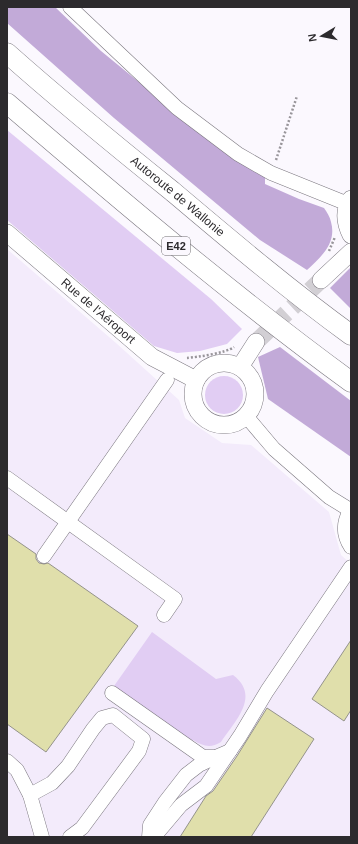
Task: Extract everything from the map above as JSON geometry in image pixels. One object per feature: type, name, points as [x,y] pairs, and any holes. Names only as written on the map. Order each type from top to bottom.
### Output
[{"type":"highway","name":"Autoroute de Wallonie","points":[[7,53],[44,86],[216,228],[321,313],[351,335]]},
{"type":"highway","name":"E42","points":[[7,103],[178,248],[297,343],[351,382]]},
{"type":"main road","points":[[350,202],[345,215],[347,226],[351,235]]},
{"type":"main road","name":"Rue de l'Aéroport","points":[[7,233],[169,374],[196,380]]},
{"type":"main road","points":[[321,280],[351,252]]},
{"type":"main road","points":[[240,367],[256,342]]},
{"type":"main road","points":[[228,363],[240,367],[248,375],[254,385],[255,396],[252,407],[246,416],[235,423],[223,425],[211,423],[201,415],[194,405],[193,392],[196,380],[204,370],[215,364],[228,363]]},
{"type":"street","points":[[70,7],[177,108],[238,154],[271,173],[350,202]]},
{"type":"street","points":[[44,556],[169,374]]},
{"type":"street","points":[[246,416],[274,449],[329,496],[351,510],[346,518],[344,526],[345,534],[351,547]]},
{"type":"street","points":[[7,478],[175,599],[164,615]]},
{"type":"street","points":[[154,837],[181,805],[206,786],[230,751],[267,691],[351,567]]},
{"type":"street","points":[[112,693],[203,757],[216,757]]},
{"type":"street","points":[[30,795],[52,783],[68,766],[102,718],[113,715],[143,739],[139,751],[82,828],[70,837]]},
{"type":"street","points":[[149,837],[150,825],[165,802],[186,775],[199,766],[230,751]]},
{"type":"street","points":[[7,761],[17,770],[30,795],[42,837]]},
{"type":"path","points":[[169,374],[177,358],[197,357],[217,353],[232,349],[237,344]]},
{"type":"shaded area","points":[[7,7],[55,7],[101,51],[217,146],[265,176],[265,184],[324,208],[330,218],[332,237],[330,243],[318,260],[307,270],[260,240],[114,118],[7,23]]},
{"type":"shaded area","points":[[7,130],[211,299],[242,329],[227,344],[200,351],[177,353],[154,346],[7,220]]},
{"type":"shaded area","points":[[7,249],[116,343],[179,400],[185,418],[222,443],[251,445],[329,512],[341,555],[351,564],[351,837],[7,837]]},
{"type":"shaded area","points":[[351,267],[351,309],[330,288]]},
{"type":"shaded area","points":[[280,347],[351,401],[351,457],[268,399],[258,357]]},
{"type":"shaded area","points":[[220,376],[228,376],[235,379],[240,384],[243,395],[240,406],[235,411],[228,414],[220,414],[213,411],[208,406],[205,399],[205,391],[208,384],[213,379]]},
{"type":"shaded area","points":[[152,632],[216,679],[233,675],[241,683],[245,691],[243,708],[221,742],[207,746],[193,740],[190,742],[114,686]]},
{"type":"building","points":[[7,534],[36,554],[36,559],[39,563],[48,563],[138,626],[46,752],[7,724]]},
{"type":"building","points":[[351,640],[351,710],[344,721],[312,699]]},
{"type":"building","points":[[267,708],[314,739],[251,837],[180,837],[206,796],[213,791],[237,756]]},
{"type":"tunnel","points":[[256,342],[321,280]]}]
